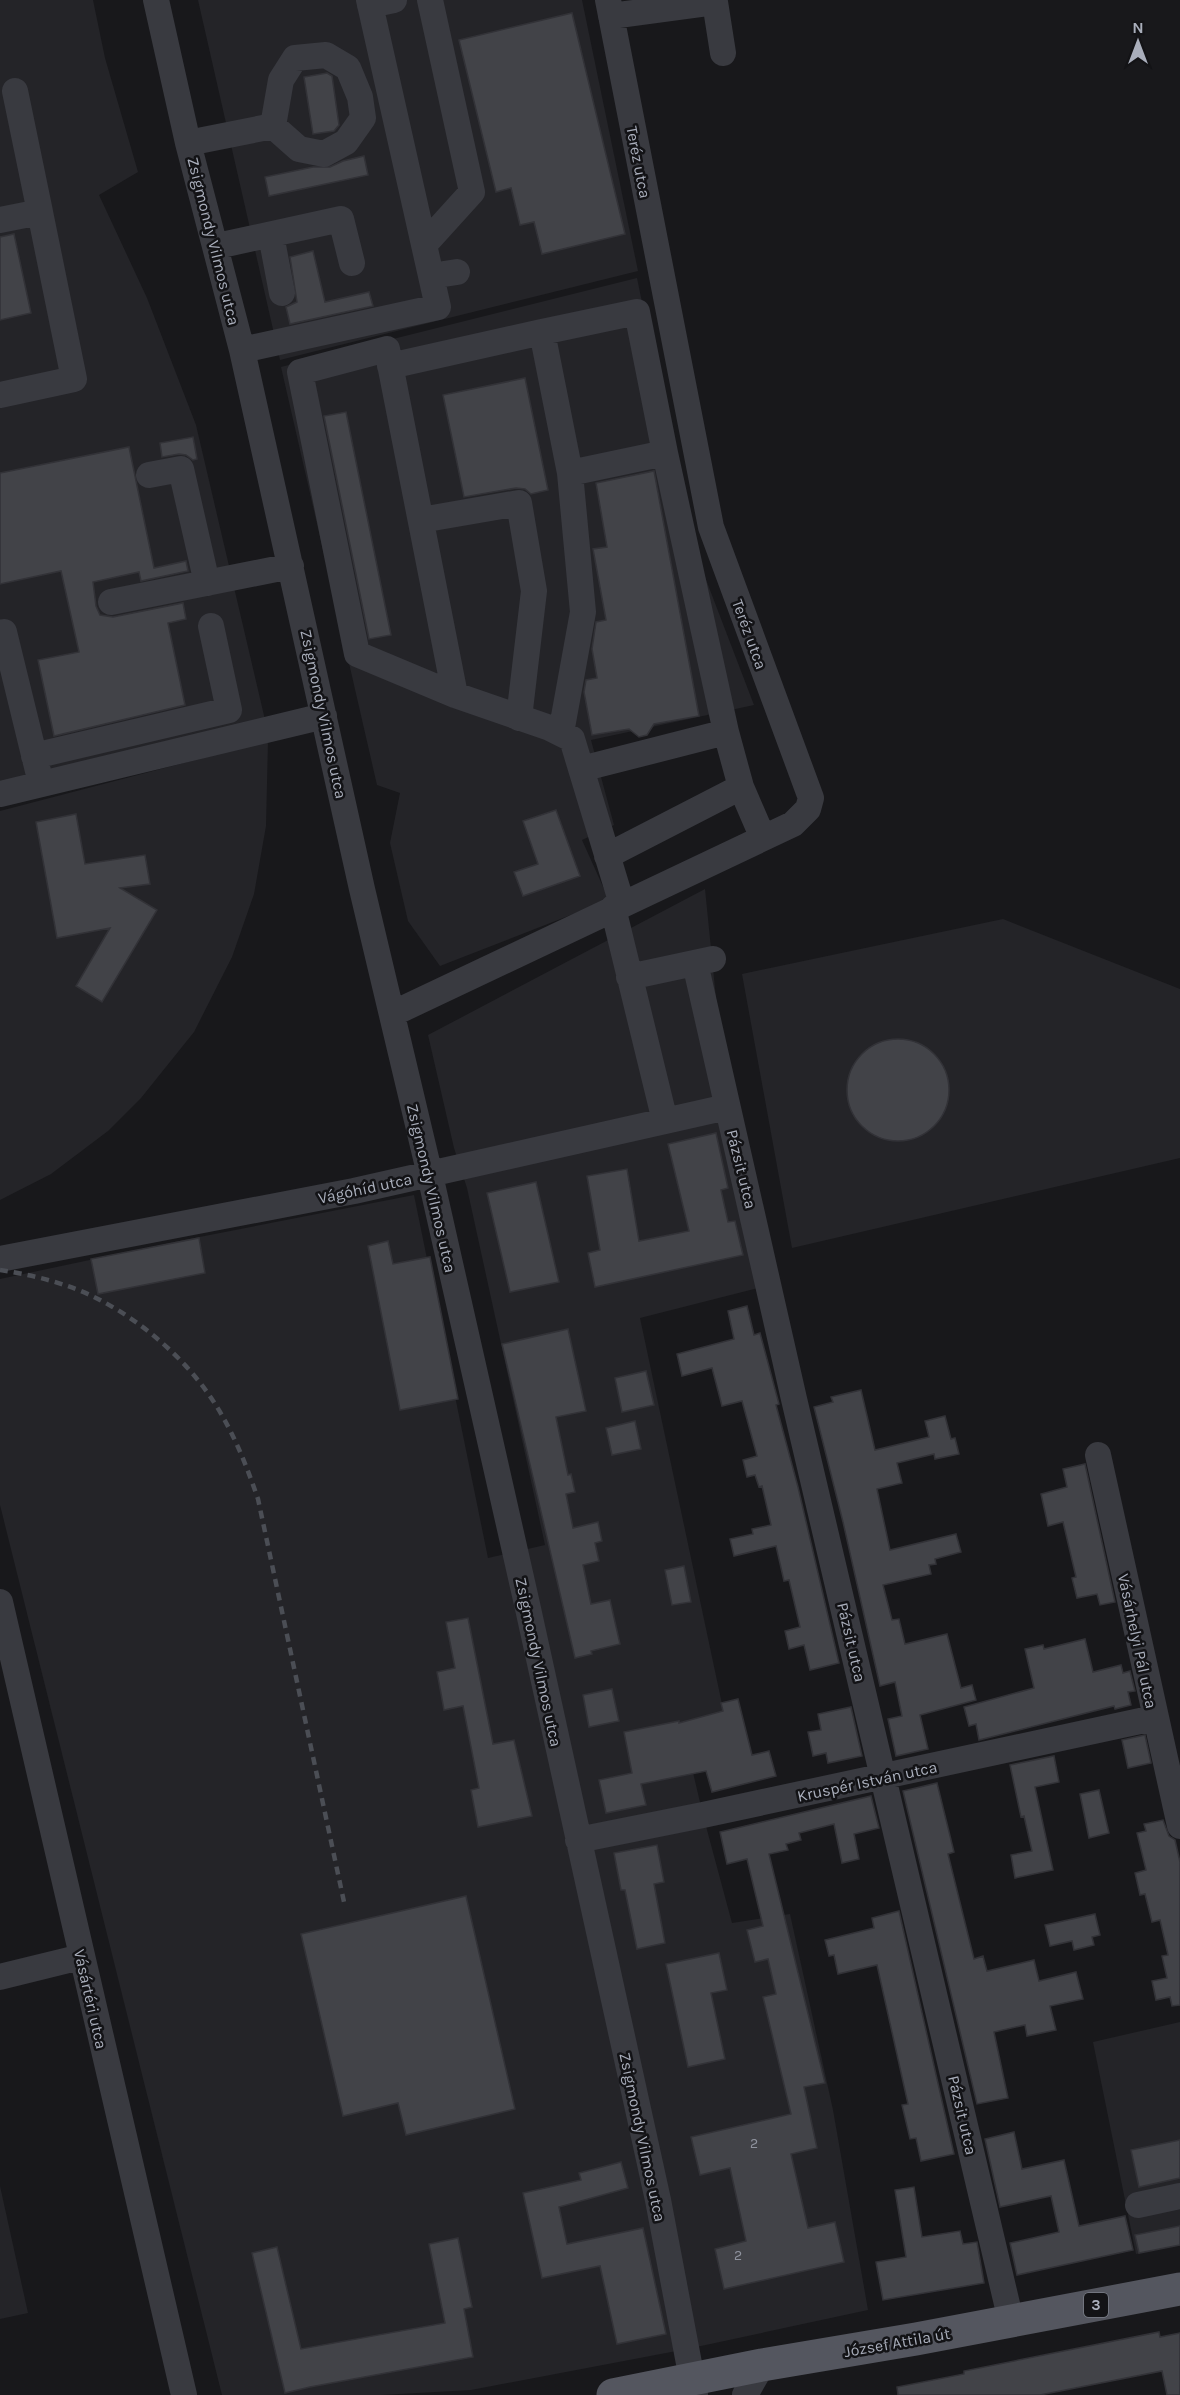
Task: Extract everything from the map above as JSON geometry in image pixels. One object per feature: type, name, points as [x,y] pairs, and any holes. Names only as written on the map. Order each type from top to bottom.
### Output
[{"type":"main road","name":"József Attila út","points":[[613,2395],[694,2387],[762,2365],[916,2339],[1180,2289]]},
{"type":"street","name":"Zsigmondy Vilmos utca","points":[[156,0],[188,143],[242,350],[430,1174],[658,2200],[694,2387]]},
{"type":"street","points":[[424,245],[472,192],[430,0]]},
{"type":"street","points":[[242,350],[438,307],[378,2]]},
{"type":"street","points":[[609,8],[715,2],[723,53]]},
{"type":"street","name":"Teréz utca","points":[[392,1014],[793,824],[808,808],[810,798],[711,527],[609,8]]},
{"type":"street","points":[[0,395],[74,379],[15,91]]},
{"type":"street","points":[[188,143],[273,126]]},
{"type":"street","points":[[0,220],[40,212]]},
{"type":"street","points":[[216,246],[341,219],[352,263]]},
{"type":"street","points":[[271,235],[282,293]]},
{"type":"street","points":[[431,276],[457,272]]},
{"type":"street","points":[[390,366],[637,312],[665,453],[726,732],[741,788],[763,838]]},
{"type":"street","points":[[542,332],[570,473],[583,612],[561,734]]},
{"type":"street","points":[[455,695],[387,349],[300,372],[357,654],[455,695],[572,739],[607,856],[629,977],[665,1121]]},
{"type":"street","points":[[570,473],[665,453]]},
{"type":"street","points":[[149,475],[181,469],[207,583]]},
{"type":"street","points":[[421,520],[519,502],[534,591],[519,718]]},
{"type":"street","points":[[111,602],[291,566]]},
{"type":"street","points":[[211,626],[235,738]]},
{"type":"street","points":[[0,633],[4,632],[41,784]]},
{"type":"street","points":[[34,756],[229,710]]},
{"type":"street","points":[[0,794],[324,716]]},
{"type":"street","points":[[581,770],[726,732]]},
{"type":"street","points":[[607,856],[741,788]]},
{"type":"street","name":"Pázsit utca","points":[[629,977],[704,961],[727,1107],[1011,2321]]},
{"type":"street","name":"Vágóhíd utca","points":[[0,1258],[430,1174],[727,1107]]},
{"type":"street","name":"Vásárhelyi Pál utca","points":[[1098,1455],[1154,1718],[1180,1826]]},
{"type":"street","name":"Vásártéri utca","points":[[0,1602],[184,2395]]},
{"type":"street","name":"Kruspér István utca","points":[[578,1840],[1154,1718]]},
{"type":"street","points":[[0,1977],[81,1957]]},
{"type":"street","points":[[1138,2205],[1180,2196]]},
{"type":"street","points":[[745,2395],[762,2365]]},
{"type":"shaded area","points":[[0,0],[93,0],[105,58],[138,172],[99,195],[147,298],[196,425],[266,724],[0,787]]},
{"type":"shaded area","points":[[198,0],[582,0],[638,271],[280,360]]},
{"type":"shaded area","points":[[637,278],[692,543],[754,705],[591,740],[614,825],[582,840],[609,900],[440,966],[408,921],[390,843],[400,793],[377,785],[281,367]]},
{"type":"shaded area","points":[[268,741],[266,826],[254,894],[232,957],[194,1032],[141,1098],[108,1131],[51,1174],[0,1200],[0,811]]},
{"type":"shaded area","points":[[705,889],[727,1107],[770,1285],[640,1318],[729,1737],[687,1747],[732,1923],[790,1914],[833,2110],[868,2310],[687,2349],[471,2390],[381,2395],[222,2395],[0,1505],[0,1279],[414,1195],[488,1558],[545,1545],[467,1188],[454,1148],[428,1035]]},
{"type":"shaded area","points":[[1003,919],[1180,989],[1180,1158],[792,1248],[742,974]]},
{"type":"shaded area","points":[[1180,2022],[1180,2245],[1136,2254],[1093,2042]]},
{"type":"shaded area","points":[[0,2186],[28,2313],[0,2319]]},
{"type":"building","points":[[572,13],[625,234],[542,254],[534,222],[520,225],[511,188],[496,192],[459,40]]},
{"type":"building","points":[[327,73],[332,76],[339,125],[334,131],[313,134],[304,77]]},
{"type":"building","points":[[364,156],[368,175],[269,196],[265,177],[313,167],[330,167]]},
{"type":"building","points":[[14,234],[31,313],[0,320],[0,237]]},
{"type":"building","points":[[313,251],[325,302],[369,292],[373,306],[290,324],[286,307],[297,302],[290,257]]},
{"type":"building","points":[[525,378],[548,490],[531,494],[525,489],[516,488],[464,497],[443,395]]},
{"type":"building","points":[[346,412],[391,635],[369,639],[324,416]]},
{"type":"building","points":[[193,437],[197,459],[193,460],[186,455],[179,454],[162,457],[160,443]]},
{"type":"building","points":[[129,447],[154,568],[186,561],[188,571],[141,581],[139,572],[93,582],[96,606],[100,615],[113,617],[183,603],[186,619],[168,623],[185,705],[54,736],[38,660],[79,652],[61,571],[0,584],[0,473]]},
{"type":"building","points":[[654,471],[699,716],[654,724],[647,735],[639,737],[629,729],[592,735],[584,692],[586,680],[597,678],[592,649],[596,622],[606,620],[593,549],[607,547],[596,483]]},
{"type":"building","points":[[556,810],[580,876],[523,896],[514,872],[538,864],[523,821]]},
{"type":"building","points":[[76,814],[85,864],[145,855],[150,884],[120,888],[157,910],[102,1002],[76,986],[110,928],[57,938],[36,822]]},
{"type":"building","points":[[898,1039],[927,1047],[941,1061],[949,1090],[941,1119],[927,1133],[898,1141],[869,1133],[855,1119],[847,1090],[855,1061],[869,1047]]},
{"type":"building","points":[[716,1133],[728,1188],[721,1190],[728,1222],[735,1221],[743,1255],[595,1287],[588,1253],[600,1250],[587,1176],[627,1169],[639,1241],[689,1231],[668,1144]]},
{"type":"building","points":[[536,1182],[559,1282],[510,1292],[487,1193]]},
{"type":"building","points":[[199,1238],[205,1273],[98,1294],[91,1259]]},
{"type":"building","points":[[388,1241],[393,1264],[430,1257],[458,1399],[400,1410],[368,1246]]},
{"type":"building","points":[[747,1306],[754,1335],[760,1333],[779,1404],[776,1405],[798,1487],[839,1663],[810,1670],[804,1645],[789,1649],[785,1631],[800,1627],[789,1580],[784,1581],[776,1546],[734,1556],[730,1539],[753,1534],[752,1529],[771,1525],[762,1486],[759,1487],[755,1475],[747,1477],[743,1460],[757,1456],[742,1401],[722,1406],[712,1368],[682,1376],[677,1354],[734,1339],[728,1311]]},
{"type":"building","points":[[568,1329],[586,1411],[556,1417],[568,1475],[571,1474],[575,1492],[566,1494],[573,1528],[598,1522],[602,1541],[595,1543],[599,1561],[583,1565],[591,1604],[610,1600],[620,1644],[591,1651],[592,1654],[575,1658],[502,1344]]},
{"type":"building","points":[[646,1371],[654,1405],[622,1412],[615,1378]]},
{"type":"building","points":[[861,1390],[875,1450],[929,1437],[925,1421],[945,1416],[951,1439],[955,1438],[959,1454],[935,1459],[934,1454],[897,1463],[902,1483],[877,1489],[890,1550],[956,1534],[961,1552],[935,1559],[936,1564],[929,1565],[931,1574],[883,1585],[892,1620],[899,1619],[905,1644],[947,1634],[961,1688],[972,1685],[976,1700],[920,1715],[928,1749],[896,1756],[888,1719],[902,1716],[895,1682],[880,1686],[814,1407],[833,1402],[831,1397]]},
{"type":"building","points":[[635,1421],[641,1449],[612,1455],[606,1428]]},
{"type":"building","points":[[1085,1464],[1115,1602],[1100,1605],[1097,1594],[1077,1598],[1072,1578],[1076,1577],[1063,1522],[1048,1526],[1041,1494],[1067,1487],[1063,1469]]},
{"type":"building","points":[[684,1566],[691,1602],[672,1605],[665,1570]]},
{"type":"building","points":[[468,1618],[493,1744],[514,1740],[532,1816],[478,1827],[471,1790],[479,1788],[463,1706],[444,1710],[437,1672],[455,1668],[446,1622]]},
{"type":"building","points":[[1085,1639],[1093,1672],[1121,1665],[1123,1673],[1130,1671],[1135,1691],[1128,1692],[1131,1705],[1115,1709],[1114,1706],[979,1740],[976,1724],[969,1726],[964,1707],[1034,1688],[1025,1649],[1043,1645],[1044,1649]]},
{"type":"building","points":[[612,1689],[619,1721],[589,1727],[583,1695]]},
{"type":"building","points":[[738,1699],[752,1755],[769,1751],[776,1776],[712,1792],[706,1771],[641,1784],[646,1805],[606,1813],[599,1780],[632,1773],[624,1732],[679,1721],[679,1723],[723,1711],[721,1703]]},
{"type":"building","points":[[851,1707],[862,1756],[828,1763],[826,1753],[813,1756],[808,1732],[821,1730],[818,1714]]},
{"type":"building","points":[[1145,1735],[1151,1763],[1128,1768],[1122,1740]]},
{"type":"building","points":[[1054,1756],[1059,1782],[1035,1787],[1053,1870],[1015,1878],[1011,1855],[1032,1851],[1024,1816],[1021,1817],[1010,1765]]},
{"type":"building","points":[[937,1783],[954,1852],[948,1854],[974,1959],[983,1956],[987,1971],[1034,1960],[1039,1981],[1076,1972],[1083,1999],[1050,2006],[1056,2030],[1027,2036],[1025,2025],[994,2032],[1008,2098],[977,2104],[903,1791]]},
{"type":"building","points":[[1099,1790],[1109,1833],[1089,1838],[1080,1794]]},
{"type":"building","points":[[871,1796],[879,1828],[854,1834],[859,1859],[842,1863],[834,1824],[799,1833],[801,1840],[786,1844],[788,1850],[769,1854],[825,2083],[804,2087],[817,2148],[791,2154],[808,2228],[835,2222],[844,2262],[724,2289],[715,2249],[746,2241],[730,2168],[700,2175],[691,2137],[791,2114],[763,1997],[776,1994],[768,1959],[755,1962],[747,1930],[763,1926],[747,1859],[727,1864],[720,1832]]},
{"type":"building","points":[[1163,1820],[1169,1836],[1175,1840],[1180,1862],[1180,2005],[1172,2006],[1170,1997],[1156,2000],[1152,1981],[1167,1978],[1162,1956],[1168,1955],[1160,1920],[1152,1922],[1145,1894],[1140,1895],[1135,1873],[1146,1870],[1137,1833],[1146,1831],[1144,1824]]},
{"type":"building","points":[[657,1845],[664,1882],[654,1884],[665,1943],[637,1949],[625,1890],[621,1890],[614,1853]]},
{"type":"building","points":[[466,1896],[515,2109],[406,2135],[398,2103],[343,2116],[301,1934]]},
{"type":"building","points":[[899,1911],[954,2154],[921,2161],[916,2138],[910,2139],[902,2105],[908,2104],[877,1965],[838,1974],[834,1955],[829,1956],[825,1940],[874,1928],[872,1918]]},
{"type":"building","points":[[1095,1914],[1100,1935],[1092,1937],[1094,1945],[1074,1950],[1072,1941],[1050,1946],[1045,1925]]},
{"type":"building","points":[[719,1953],[727,1990],[711,1993],[725,2059],[688,2067],[666,1964]]},
{"type":"building","points":[[1014,2132],[1022,2169],[1064,2160],[1079,2226],[1125,2216],[1133,2250],[1017,2275],[1010,2243],[1059,2232],[1051,2196],[1000,2207],[985,2139]]},
{"type":"building","points":[[1180,2140],[1180,2178],[1139,2187],[1131,2150]]},
{"type":"building","points":[[621,2162],[628,2188],[559,2207],[567,2244],[643,2228],[666,2334],[617,2344],[600,2266],[542,2278],[523,2193],[581,2180],[579,2173]]},
{"type":"building","points":[[914,2187],[922,2237],[960,2231],[963,2244],[977,2242],[984,2283],[883,2300],[876,2262],[906,2257],[895,2190]]},
{"type":"building","points":[[1180,2226],[1180,2245],[1139,2253],[1135,2235]]},
{"type":"building","points":[[458,2238],[472,2307],[464,2309],[473,2357],[285,2393],[252,2253],[277,2247],[301,2349],[445,2323],[429,2244]]},
{"type":"building","points":[[1159,2332],[1160,2337],[1180,2333],[1180,2395],[1167,2395],[1162,2371],[1040,2395],[898,2395],[897,2387],[964,2374],[964,2371]]},
{"type":"railway","points":[[0,1270],[38,1277],[76,1289],[100,1300],[134,1321],[166,1346],[194,1375],[229,1429],[258,1499],[344,1902]]}]
